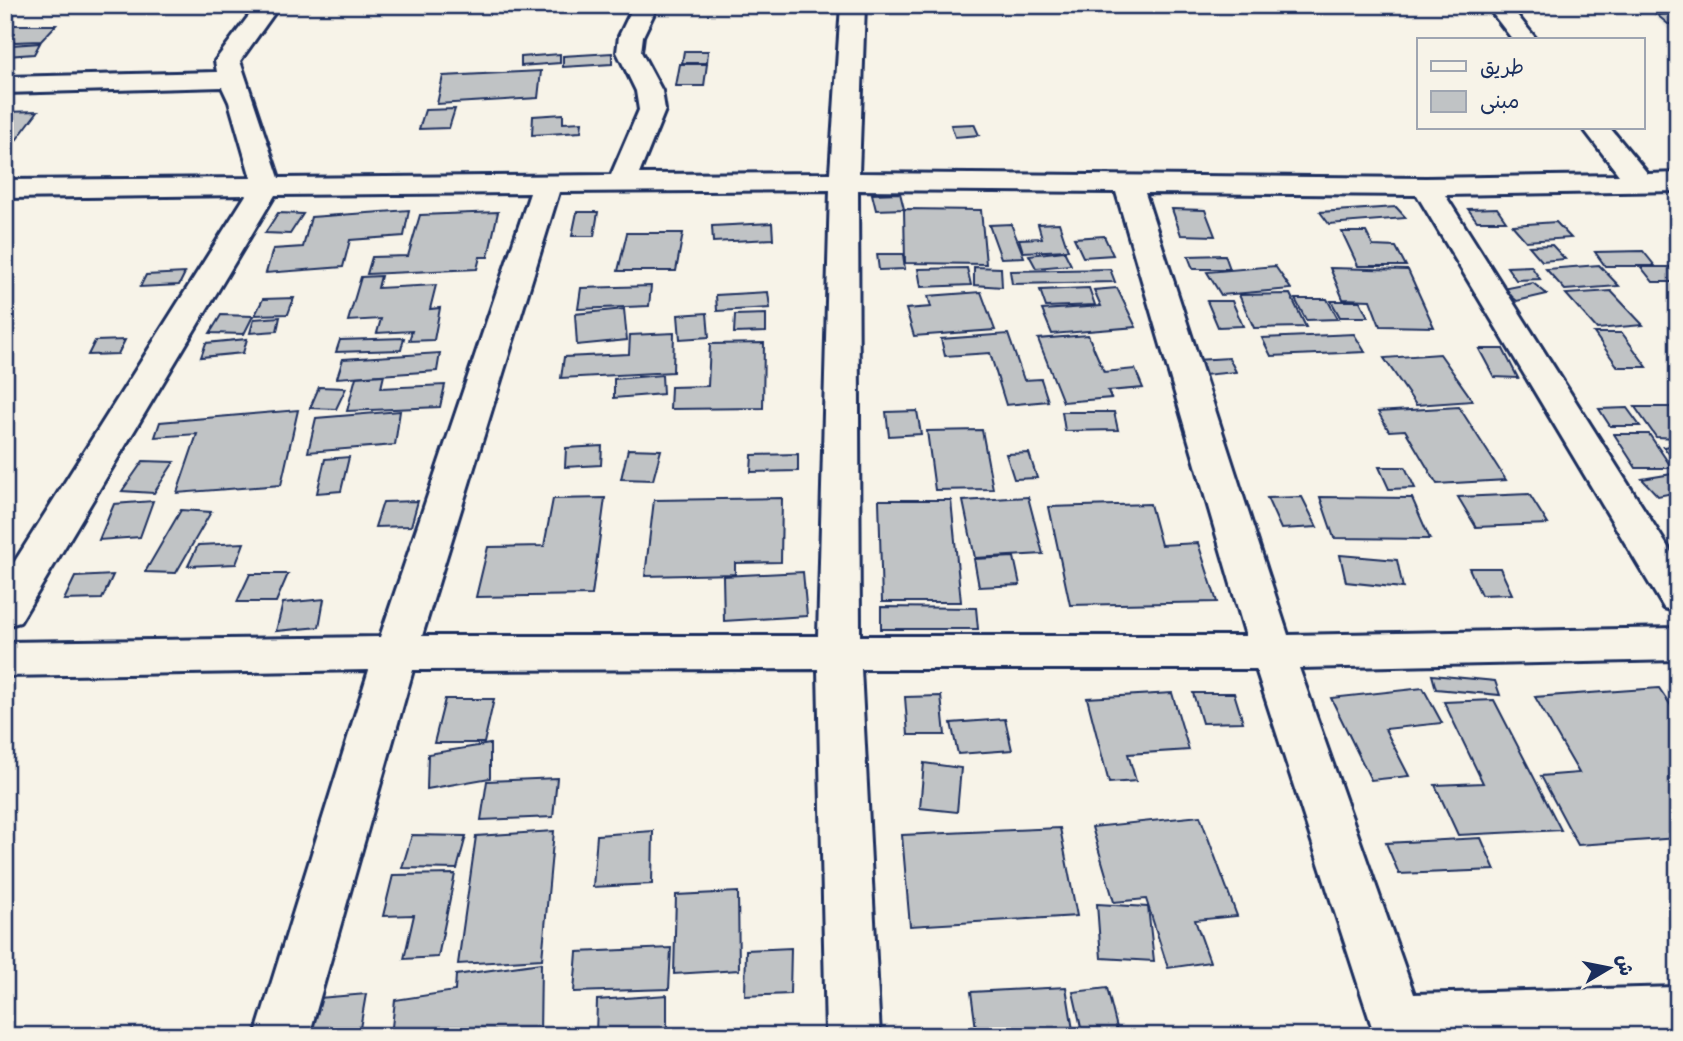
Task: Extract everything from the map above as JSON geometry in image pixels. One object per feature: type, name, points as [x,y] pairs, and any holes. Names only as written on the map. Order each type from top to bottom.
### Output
[{"type":"street","points":[[5,611],[267,185],[242,102],[227,65],[228,57],[269,5]]},
{"type":"street","points":[[621,184],[652,110],[649,91],[629,52],[631,36],[646,5]]},
{"type":"street","points":[[853,5],[844,181],[839,651],[853,1036]]},
{"type":"street","points":[[1497,5],[1523,38]]},
{"type":"street","points":[[5,85],[231,79]]},
{"type":"street","points":[[1598,130],[1640,183]]},
{"type":"street","points":[[5,189],[267,185],[548,186],[844,181],[1426,187],[1678,182]]},
{"type":"street","points":[[1128,183],[1272,652],[1399,1028],[1678,1013]]},
{"type":"street","points":[[282,1036],[396,653],[548,186]]},
{"type":"street","points":[[1426,187],[1678,597]]},
{"type":"street","points":[[5,659],[396,653],[1272,652],[1678,644]]},
{"type":"shaded area","points":[[1643,5],[1678,5],[1678,39]]},
{"type":"building","points":[[15,5],[66,5],[12,8]]},
{"type":"building","points":[[1678,14],[1678,24],[1668,24],[1657,15]]},
{"type":"building","points":[[5,25],[56,25],[41,41],[14,42],[5,51]]},
{"type":"building","points":[[40,43],[34,54],[6,56],[12,45]]},
{"type":"building","points":[[684,51],[708,51],[707,63],[682,63]]},
{"type":"building","points":[[612,53],[612,64],[563,67],[563,56]]},
{"type":"building","points":[[560,54],[560,63],[521,66],[521,57]]},
{"type":"building","points":[[680,64],[707,64],[704,86],[676,86]]},
{"type":"building","points":[[541,71],[538,98],[437,104],[443,76]]},
{"type":"building","points":[[455,109],[449,128],[419,129],[425,110]]},
{"type":"building","points":[[38,111],[5,155],[5,112]]},
{"type":"building","points":[[563,114],[563,123],[582,122],[581,132],[532,135],[533,116]]},
{"type":"building","points":[[974,124],[979,135],[955,137],[951,125]]},
{"type":"building","points":[[900,193],[904,209],[876,210],[872,194]]},
{"type":"building","points":[[1396,207],[1406,218],[1329,224],[1320,212]]},
{"type":"building","points":[[1497,208],[1506,221],[1477,221],[1468,209]]},
{"type":"building","points":[[904,209],[981,210],[986,264],[905,263]]},
{"type":"building","points":[[1172,209],[1205,210],[1215,236],[1181,235]]},
{"type":"building","points":[[409,210],[404,236],[350,240],[343,267],[266,273],[273,249],[303,247],[311,217]]},
{"type":"building","points":[[498,212],[488,257],[480,257],[477,269],[367,274],[372,257],[408,256],[420,215]]},
{"type":"building","points":[[577,212],[598,212],[594,236],[572,236]]},
{"type":"building","points":[[278,213],[303,214],[290,234],[265,233]]},
{"type":"building","points":[[1556,222],[1571,238],[1526,241],[1512,225]]},
{"type":"building","points":[[772,223],[773,239],[713,242],[712,226]]},
{"type":"building","points":[[1059,223],[1068,250],[1023,252],[1019,239],[1042,238],[1038,224]]},
{"type":"building","points":[[1011,224],[1024,257],[1001,258],[989,225]]},
{"type":"building","points":[[1342,232],[1366,232],[1373,246],[1396,247],[1406,266],[1358,266]]},
{"type":"building","points":[[627,233],[683,233],[676,271],[618,271]]},
{"type":"building","points":[[1104,236],[1113,255],[1083,257],[1074,238]]},
{"type":"building","points":[[1552,245],[1565,259],[1542,261],[1529,246]]},
{"type":"building","points":[[1064,251],[1071,265],[1036,268],[1029,255]]},
{"type":"building","points":[[1643,251],[1655,266],[1605,266],[1595,252]]},
{"type":"building","points":[[877,254],[903,254],[905,269],[879,270]]},
{"type":"building","points":[[1225,255],[1230,269],[1193,269],[1188,256]]},
{"type":"building","points":[[1599,265],[1619,286],[1565,290],[1546,269]]},
{"type":"building","points":[[1275,266],[1291,289],[1221,295],[1207,272]]},
{"type":"building","points":[[1531,266],[1540,279],[1516,280],[1507,267]]},
{"type":"building","points":[[974,267],[1001,268],[1002,287],[974,285]]},
{"type":"building","points":[[1641,267],[1678,267],[1678,282],[1653,282]]},
{"type":"building","points":[[967,268],[971,285],[921,287],[918,269]]},
{"type":"building","points":[[1330,268],[1408,270],[1434,327],[1380,326],[1370,300],[1343,299]]},
{"type":"building","points":[[1110,269],[1115,282],[1012,284],[1010,271]]},
{"type":"building","points":[[185,273],[179,285],[140,287],[146,275]]},
{"type":"building","points":[[381,276],[378,288],[436,285],[430,309],[440,308],[434,340],[409,341],[412,331],[377,333],[381,319],[348,321],[361,277]]},
{"type":"building","points":[[1533,283],[1547,294],[1517,301],[1503,289]]},
{"type":"building","points":[[651,286],[649,306],[578,309],[581,288]]},
{"type":"building","points":[[1089,288],[1095,305],[1046,307],[1040,290]]},
{"type":"building","points":[[1117,288],[1136,327],[1052,334],[1042,310],[1101,306],[1094,290]]},
{"type":"building","points":[[1611,291],[1643,325],[1597,329],[1566,294]]},
{"type":"building","points":[[768,292],[770,308],[717,311],[716,295]]},
{"type":"building","points":[[981,292],[995,330],[914,336],[906,309],[931,307],[928,296]]},
{"type":"building","points":[[1290,294],[1306,327],[1254,328],[1239,295]]},
{"type":"building","points":[[294,298],[288,314],[255,315],[263,299]]},
{"type":"building","points":[[1295,299],[1327,299],[1338,319],[1306,320]]},
{"type":"building","points":[[1207,301],[1232,301],[1243,326],[1218,327]]},
{"type":"building","points":[[1331,301],[1360,301],[1368,317],[1340,317]]},
{"type":"building","points":[[624,309],[627,340],[577,345],[575,314]]},
{"type":"building","points":[[707,313],[709,337],[680,339],[678,315]]},
{"type":"building","points":[[766,314],[766,332],[734,333],[735,315]]},
{"type":"building","points":[[221,315],[253,316],[244,334],[210,333]]},
{"type":"building","points":[[280,317],[277,331],[250,333],[254,319]]},
{"type":"building","points":[[674,333],[673,372],[561,378],[564,357],[629,354],[630,335]]},
{"type":"building","points":[[1594,333],[1622,333],[1647,367],[1618,367]]},
{"type":"building","points":[[1008,334],[1024,380],[1041,379],[1048,401],[1006,405],[990,353],[945,356],[941,339]]},
{"type":"building","points":[[1354,334],[1365,352],[1271,356],[1262,338]]},
{"type":"building","points":[[1088,335],[1104,372],[1135,369],[1143,388],[1108,391],[1111,398],[1063,402],[1038,339]]},
{"type":"building","points":[[404,338],[401,350],[336,352],[340,340]]},
{"type":"building","points":[[247,339],[243,353],[201,357],[206,343]]},
{"type":"building","points":[[125,340],[118,354],[88,355],[95,341]]},
{"type":"building","points":[[764,343],[763,408],[670,409],[671,387],[708,386],[710,344]]},
{"type":"building","points":[[1479,349],[1503,349],[1518,378],[1494,377]]},
{"type":"building","points":[[440,353],[437,371],[337,378],[343,359]]},
{"type":"building","points":[[1440,354],[1473,401],[1416,405],[1384,358]]},
{"type":"building","points":[[1229,358],[1236,372],[1204,375],[1196,360]]},
{"type":"building","points":[[384,375],[381,388],[445,385],[440,407],[347,411],[356,377]]},
{"type":"building","points":[[662,375],[663,394],[614,398],[614,379]]},
{"type":"building","points":[[319,387],[346,388],[336,409],[310,408]]},
{"type":"building","points":[[1459,407],[1506,480],[1437,484],[1405,430],[1389,431],[1378,412]]},
{"type":"building","points":[[1635,407],[1678,407],[1678,438],[1656,437]]},
{"type":"building","points":[[1627,408],[1640,426],[1610,426],[1599,409]]},
{"type":"building","points":[[298,410],[281,485],[177,493],[197,434],[155,437],[160,422]]},
{"type":"building","points":[[400,411],[395,445],[308,452],[316,418]]},
{"type":"building","points":[[917,411],[921,434],[889,436],[886,412]]},
{"type":"building","points":[[1062,412],[1114,412],[1118,430],[1065,431]]},
{"type":"building","points":[[982,430],[993,489],[935,490],[927,431]]},
{"type":"building","points":[[1614,434],[1649,434],[1672,468],[1636,468]]},
{"type":"building","points":[[1678,445],[1678,463],[1663,447]]},
{"type":"building","points":[[602,446],[601,465],[565,467],[566,448]]},
{"type":"building","points":[[628,449],[661,450],[653,480],[621,479]]},
{"type":"building","points":[[1029,453],[1037,478],[1014,479],[1006,454]]},
{"type":"building","points":[[798,454],[798,471],[751,472],[752,455]]},
{"type":"building","points":[[349,457],[341,491],[317,493],[325,459]]},
{"type":"building","points":[[143,461],[174,462],[154,493],[122,491]]},
{"type":"building","points":[[1379,467],[1405,467],[1415,488],[1389,489]]},
{"type":"building","points":[[1678,473],[1678,492],[1658,496],[1642,479]]},
{"type":"building","points":[[1529,494],[1548,524],[1476,527],[1458,497]]},
{"type":"building","points":[[1028,497],[1043,554],[975,558],[963,501]]},
{"type":"building","points":[[1302,497],[1317,527],[1281,529],[1267,498]]},
{"type":"building","points":[[1320,497],[1412,498],[1430,539],[1334,538]]},
{"type":"building","points":[[605,498],[592,595],[476,597],[488,547],[544,546],[553,499]]},
{"type":"building","points":[[782,498],[781,562],[735,563],[735,574],[645,576],[654,500]]},
{"type":"building","points":[[879,500],[951,500],[961,602],[882,602]]},
{"type":"building","points":[[153,501],[140,537],[99,540],[114,504]]},
{"type":"building","points":[[418,501],[411,526],[375,527],[383,502]]},
{"type":"building","points":[[1150,504],[1161,545],[1198,543],[1217,602],[1070,605],[1049,507]]},
{"type":"building","points":[[181,510],[211,512],[176,573],[145,572]]},
{"type":"building","points":[[244,543],[236,564],[188,566],[198,545]]},
{"type":"building","points":[[1340,555],[1397,560],[1403,588],[1346,582]]},
{"type":"building","points":[[1014,557],[1020,585],[979,587],[974,559]]},
{"type":"building","points":[[1469,568],[1500,568],[1512,594],[1481,595]]},
{"type":"building","points":[[803,572],[807,616],[724,621],[723,576]]},
{"type":"building","points":[[250,574],[288,574],[276,602],[237,602]]},
{"type":"building","points":[[113,575],[102,599],[64,600],[75,577]]},
{"type":"building","points":[[324,599],[319,627],[276,631],[283,603]]},
{"type":"building","points":[[881,607],[976,608],[978,629],[881,629]]},
{"type":"building","points":[[1432,675],[1495,681],[1500,695],[1436,689]]},
{"type":"building","points":[[1423,688],[1442,723],[1385,729],[1409,776],[1371,780],[1331,698]]},
{"type":"building","points":[[1659,688],[1678,716],[1678,838],[1578,845],[1541,776],[1579,773],[1535,697]]},
{"type":"building","points":[[1172,693],[1189,750],[1128,754],[1136,781],[1109,783],[1087,698]]},
{"type":"building","points":[[1193,693],[1234,693],[1243,722],[1202,723]]},
{"type":"building","points":[[941,696],[945,735],[908,735],[905,697]]},
{"type":"building","points":[[445,699],[494,699],[484,743],[434,743]]},
{"type":"building","points":[[1494,700],[1561,830],[1458,835],[1435,785],[1483,783],[1444,702]]},
{"type":"building","points":[[1005,719],[1012,750],[958,754],[951,723]]},
{"type":"building","points":[[490,744],[490,778],[427,789],[428,754]]},
{"type":"building","points":[[924,763],[961,768],[957,812],[920,808]]},
{"type":"building","points":[[557,778],[553,817],[481,820],[487,781]]},
{"type":"building","points":[[1200,816],[1237,916],[1195,920],[1210,962],[1168,968],[1146,899],[1114,902],[1092,827]]},
{"type":"building","points":[[1060,828],[1077,916],[910,926],[902,835]]},
{"type":"building","points":[[554,831],[542,959],[458,964],[476,836]]},
{"type":"building","points":[[653,831],[652,884],[593,887],[597,835]]},
{"type":"building","points":[[412,835],[466,836],[457,869],[402,868]]},
{"type":"building","points":[[1481,838],[1495,870],[1399,874],[1386,843]]},
{"type":"building","points":[[455,874],[438,957],[404,959],[414,915],[383,916],[393,875]]},
{"type":"building","points":[[738,892],[739,970],[674,974],[676,895]]},
{"type":"building","points":[[1097,904],[1148,907],[1154,961],[1101,958]]},
{"type":"building","points":[[671,948],[669,989],[574,992],[577,952]]},
{"type":"building","points":[[791,948],[790,994],[745,996],[746,950]]},
{"type":"building","points":[[541,963],[540,1036],[391,1036],[395,1000],[455,991],[456,975]]},
{"type":"building","points":[[1066,987],[1074,1036],[977,1036],[971,992]]},
{"type":"building","points":[[1107,988],[1119,1036],[1083,1036],[1073,992]]},
{"type":"building","points":[[366,994],[359,1034],[299,1036],[307,999]]},
{"type":"building","points":[[667,995],[667,1033],[596,1036],[597,1000]]}]
